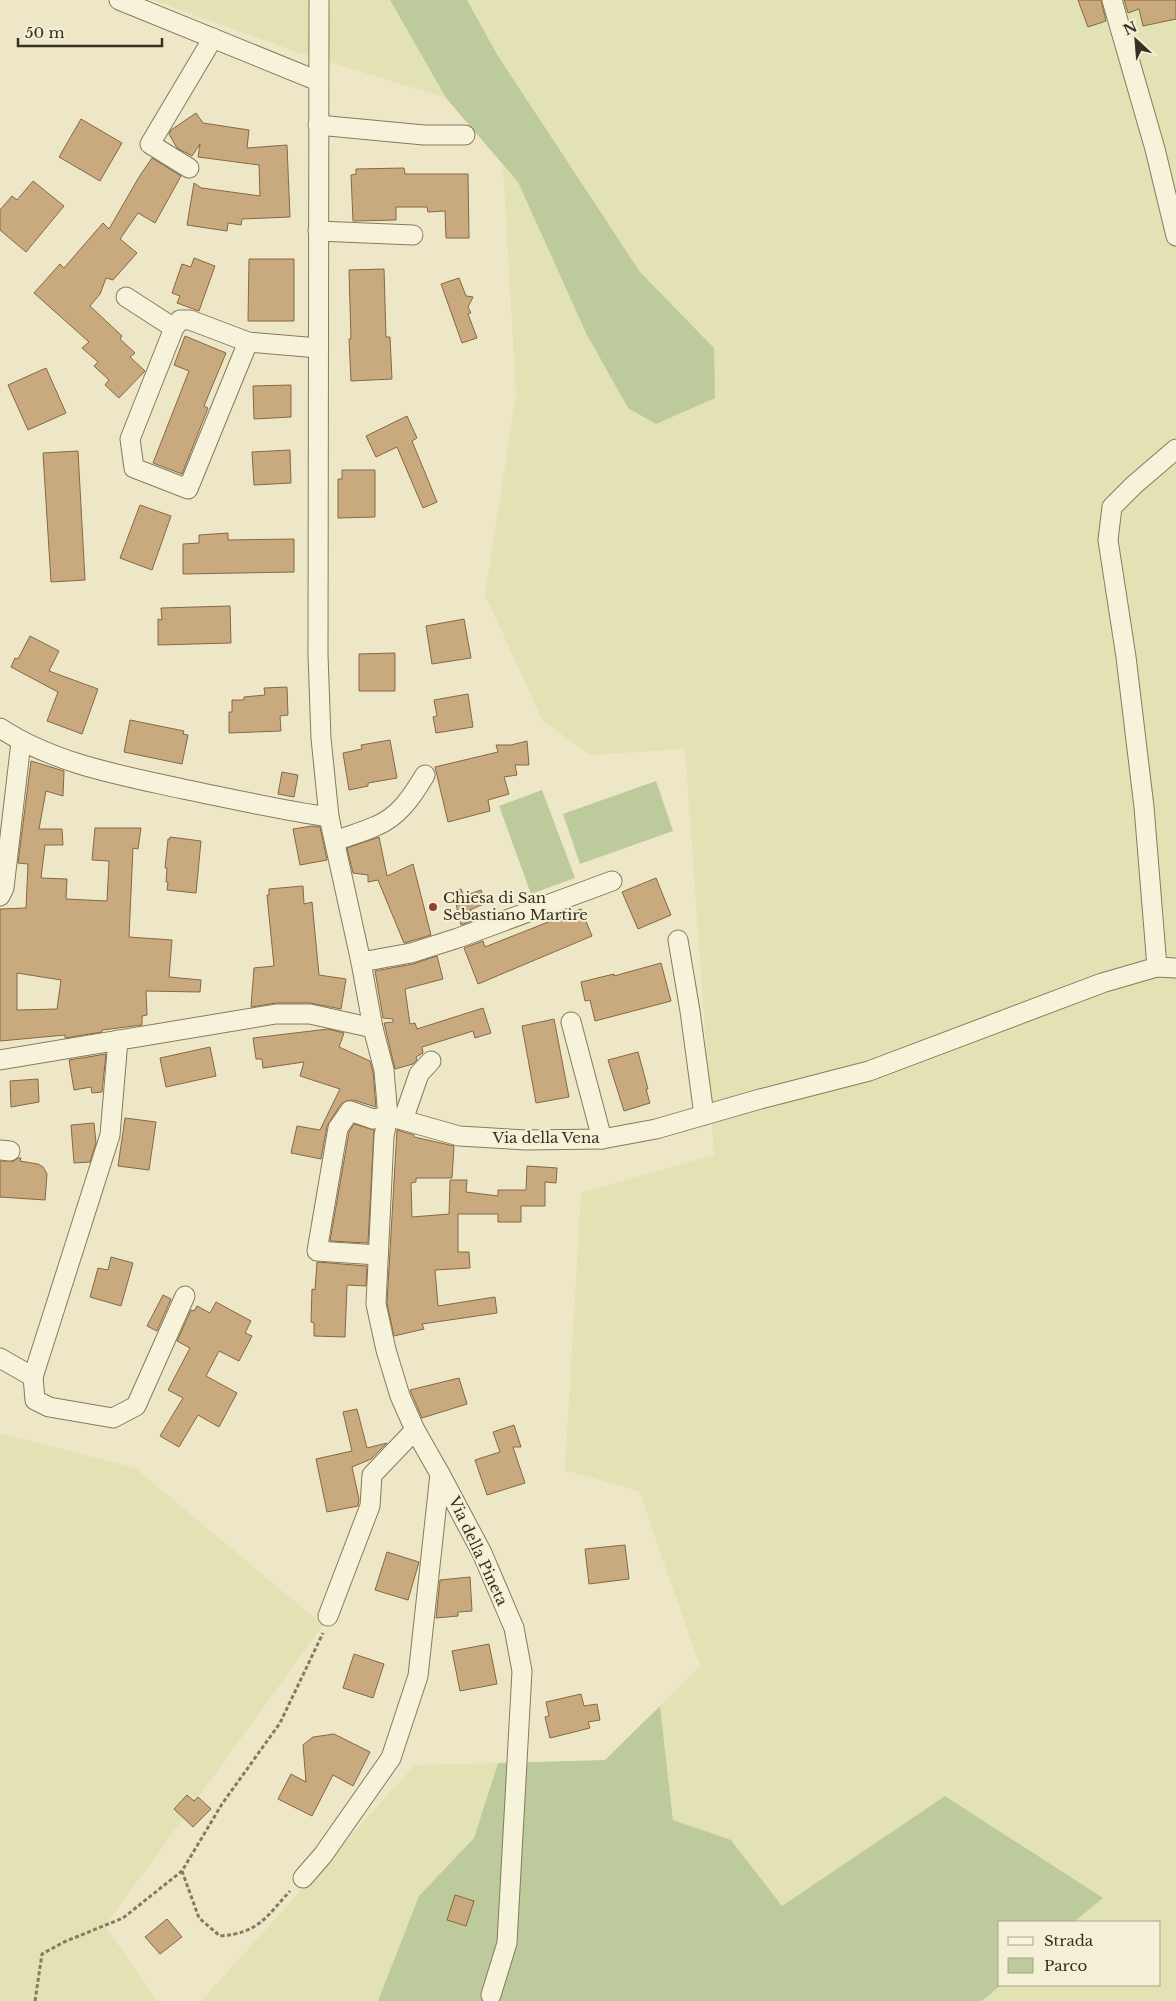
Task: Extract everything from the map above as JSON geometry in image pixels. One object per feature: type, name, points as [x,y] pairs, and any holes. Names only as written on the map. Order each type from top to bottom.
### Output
[{"type":"street","points":[[119,0],[318,81]]},
{"type":"street","points":[[319,0],[318,655],[321,738],[329,817],[361,962],[373,1028],[395,1118]]},
{"type":"street","points":[[1112,0],[1155,149],[1176,236]]},
{"type":"street","points":[[189,168],[150,144],[213,38]]},
{"type":"street","points":[[318,125],[424,134],[465,135]]},
{"type":"street","points":[[318,231],[413,235]]},
{"type":"street","points":[[126,298],[174,328]]},
{"type":"street","points":[[248,342],[188,489],[134,468],[130,439],[174,328],[180,320],[190,320],[248,342],[318,348]]},
{"type":"street","points":[[1167,967],[1144,807],[1126,657],[1108,540],[1112,508],[1134,485],[1176,449]]},
{"type":"street","points":[[0,728],[21,742],[68,760],[119,775],[289,811],[329,817]]},
{"type":"street","points":[[0,896],[4,888],[21,742]]},
{"type":"street","points":[[335,841],[378,826],[396,813],[410,799],[425,775]]},
{"type":"street","points":[[361,962],[411,953],[458,938],[612,881]]},
{"type":"street","points":[[678,940],[704,1115]]},
{"type":"street","name":"Via della Vena","points":[[378,1255],[317,1251],[338,1128],[350,1111],[373,1119],[395,1118],[460,1136],[526,1140],[602,1139],[656,1128],[760,1098],[869,1071],[1102,983],[1167,967]]},
{"type":"street","points":[[0,1060],[276,1014],[310,1014],[373,1028]]},
{"type":"street","points":[[571,1022],[602,1139]]},
{"type":"street","points":[[118,1040],[110,1135],[33,1378],[35,1400],[49,1407],[113,1418],[136,1406],[185,1296]]},
{"type":"street","points":[[395,1118],[420,1074],[432,1061]]},
{"type":"street","name":"Via della Pineta","points":[[395,1118],[384,1136],[376,1304],[386,1350],[400,1396],[415,1430],[482,1553],[514,1628],[522,1671],[507,1943],[491,1996]]},
{"type":"street","points":[[0,1358],[33,1378]]},
{"type":"street","points":[[328,1616],[370,1506],[372,1475],[415,1430]]},
{"type":"street","points":[[303,1878],[324,1855],[391,1758],[418,1676],[440,1474]]},
{"type":"path","points":[[35,2001],[42,1954],[64,1942],[123,1918],[182,1871],[222,1804],[280,1723],[322,1637],[328,1616]]},
{"type":"path","points":[[182,1871],[199,1918],[220,1936],[239,1934],[266,1919],[303,1878]]},
{"type":"green space","points":[[153,0],[390,0],[446,98],[294,51]]},
{"type":"green space","points":[[390,0],[467,0],[498,56],[640,272],[714,348],[715,398],[656,424],[628,408],[586,333],[518,182],[446,98]]},
{"type":"green space","points":[[467,0],[1176,0],[1176,2001],[982,2001],[1000,1986],[1161,1986],[1161,1921],[1075,1921],[1103,1898],[945,1796],[782,1906],[731,1840],[673,1820],[660,1706],[700,1666],[639,1491],[565,1470],[581,1193],[714,1155],[685,749],[590,755],[543,721],[485,595],[516,395],[503,165],[518,182],[586,333],[714,348],[640,272],[498,56]]},
{"type":"green space","points":[[656,781],[673,831],[580,864],[563,814]]},
{"type":"green space","points":[[542,790],[575,878],[531,894],[499,806]]},
{"type":"green space","points":[[0,1433],[135,1468],[323,1625],[105,1926],[157,2001],[0,2001]]},
{"type":"green space","points":[[660,1706],[673,1820],[731,1840],[782,1906],[945,1796],[1103,1898],[1075,1921],[998,1921],[998,1986],[1000,1986],[982,2001],[378,2001],[419,1896],[474,1838],[498,1763],[605,1760]]},
{"type":"green space","points":[[498,1763],[474,1838],[419,1896],[378,2001],[201,2001],[415,1765]]},
{"type":"building","points":[[1078,0],[1101,0],[1106,21],[1088,27]]},
{"type":"building","points":[[1124,0],[1176,0],[1176,19],[1143,26],[1139,9],[1128,13]]},
{"type":"building","points":[[196,113],[203,123],[249,130],[247,148],[287,145],[290,217],[242,219],[241,225],[228,223],[227,231],[187,225],[194,183],[203,189],[260,196],[259,165],[198,157],[200,144],[192,156],[177,148],[169,134],[171,130]]},
{"type":"building","points":[[81,119],[122,143],[100,181],[59,157]]},
{"type":"building","points":[[152,158],[181,176],[155,223],[138,213],[120,239],[137,253],[113,280],[106,278],[100,294],[90,306],[122,336],[120,339],[135,353],[130,357],[145,371],[119,398],[105,385],[109,380],[94,366],[98,362],[82,348],[89,342],[34,293],[60,264],[64,268],[103,223],[109,229]]},
{"type":"building","points":[[404,168],[405,174],[468,174],[469,238],[446,238],[445,211],[428,212],[427,207],[396,207],[396,220],[353,221],[351,175],[356,174],[356,169]]},
{"type":"building","points":[[33,181],[64,206],[26,252],[0,230],[0,210],[12,196],[17,200]]},
{"type":"building","points":[[194,258],[215,266],[199,311],[177,303],[180,296],[172,293],[182,264],[191,267]]},
{"type":"building","points":[[249,259],[294,259],[294,321],[248,321]]},
{"type":"building","points":[[384,269],[386,337],[390,337],[392,379],[351,381],[349,270]]},
{"type":"building","points":[[459,278],[466,296],[473,297],[468,307],[471,313],[468,314],[477,338],[462,343],[441,284]]},
{"type":"building","points":[[185,336],[226,353],[204,406],[208,408],[182,474],[153,463],[189,371],[174,365]]},
{"type":"building","points":[[46,368],[66,413],[28,430],[8,385]]},
{"type":"building","points":[[291,385],[291,417],[254,419],[253,386]]},
{"type":"building","points":[[407,416],[417,438],[412,441],[437,502],[423,508],[397,447],[376,457],[366,436]]},
{"type":"building","points":[[290,450],[291,483],[254,485],[252,452]]},
{"type":"building","points":[[78,451],[85,580],[51,582],[43,453]]},
{"type":"building","points":[[342,470],[375,470],[375,517],[338,518],[338,479],[342,479]]},
{"type":"building","points":[[140,505],[171,516],[152,570],[120,558]]},
{"type":"building","points":[[228,533],[228,540],[294,539],[294,572],[183,574],[183,544],[199,543],[199,535]]},
{"type":"building","points":[[230,606],[231,643],[158,645],[158,619],[162,620],[161,608]]},
{"type":"building","points":[[464,619],[471,658],[432,664],[426,626]]},
{"type":"building","points":[[30,636],[59,651],[49,671],[98,689],[82,734],[47,721],[58,692],[11,667],[15,658],[18,659]]},
{"type":"building","points":[[395,653],[395,691],[359,691],[359,654]]},
{"type":"building","points":[[287,687],[288,715],[280,716],[281,731],[229,733],[229,712],[232,712],[232,700],[244,700],[244,697],[265,695],[264,688]]},
{"type":"building","points":[[468,694],[473,727],[436,733],[433,717],[437,716],[434,700]]},
{"type":"building","points":[[130,720],[184,731],[183,734],[188,735],[182,764],[124,752]]},
{"type":"building","points":[[390,740],[397,778],[368,783],[368,786],[349,790],[343,753],[362,749],[361,745]]},
{"type":"building","points":[[527,741],[529,765],[515,765],[517,775],[504,777],[509,794],[488,800],[490,811],[448,822],[435,767],[498,752],[496,745],[511,745]]},
{"type":"building","points":[[31,761],[64,771],[63,796],[46,791],[39,829],[62,829],[63,845],[45,845],[41,878],[67,879],[66,899],[107,901],[109,861],[92,860],[95,828],[141,828],[138,849],[133,848],[129,937],[172,940],[169,977],[201,980],[200,992],[146,991],[147,1015],[142,1016],[142,1025],[102,1030],[102,1032],[65,1038],[65,1035],[0,1041],[0,909],[26,908],[28,864],[18,863]],"holes":[[[17,973],[61,980],[57,1009],[17,1010]]]},
{"type":"building","points":[[282,772],[298,775],[294,797],[278,794]]},
{"type":"building","points":[[312,826],[320,827],[327,860],[300,865],[293,829]]},
{"type":"building","points":[[170,837],[201,841],[196,893],[167,890],[167,868],[165,868],[168,839]]},
{"type":"building","points":[[379,837],[387,876],[413,864],[431,935],[404,943],[378,880],[368,882],[368,875],[353,873],[347,848]]},
{"type":"building","points":[[656,878],[671,915],[638,929],[622,892]]},
{"type":"building","points":[[303,886],[304,904],[312,902],[319,975],[346,979],[341,1009],[310,1003],[276,1003],[251,1007],[254,968],[274,966],[267,895],[269,895],[269,889]]},
{"type":"building","points":[[461,889],[464,896],[481,890],[486,903],[470,910],[474,920],[461,925],[453,891]]},
{"type":"building","points":[[581,909],[592,936],[478,984],[464,948],[483,941],[485,947]]},
{"type":"building","points":[[437,956],[443,979],[405,989],[410,1024],[415,1023],[417,1029],[483,1008],[491,1033],[475,1038],[473,1031],[422,1047],[423,1053],[416,1057],[417,1060],[413,1064],[395,1069],[384,1023],[393,1022],[393,1019],[383,1018],[375,971],[413,964]]},
{"type":"building","points":[[661,963],[671,1001],[595,1021],[590,1000],[585,1001],[581,982],[614,974],[614,976]]},
{"type":"building","points":[[554,1019],[569,1097],[536,1103],[522,1026]]},
{"type":"building","points":[[328,1029],[344,1033],[339,1047],[370,1061],[373,1072],[376,1107],[353,1100],[341,1104],[327,1126],[321,1159],[291,1153],[297,1126],[320,1130],[340,1089],[300,1076],[304,1062],[263,1068],[262,1059],[256,1059],[253,1038]]},
{"type":"building","points":[[210,1047],[216,1076],[166,1087],[160,1058]]},
{"type":"building","points":[[638,1052],[650,1103],[624,1111],[608,1060]]},
{"type":"building","points":[[106,1054],[102,1092],[92,1093],[91,1087],[74,1090],[69,1060]]},
{"type":"building","points":[[38,1079],[39,1102],[11,1107],[10,1081]]},
{"type":"building","points":[[125,1118],[156,1122],[149,1170],[118,1166]]},
{"type":"building","points":[[94,1123],[96,1143],[90,1162],[74,1163],[71,1125]]},
{"type":"building","points":[[354,1124],[374,1130],[368,1243],[330,1241],[349,1132]]},
{"type":"building","points":[[397,1130],[414,1135],[414,1137],[454,1146],[452,1178],[416,1178],[416,1182],[411,1183],[412,1217],[449,1214],[450,1180],[467,1180],[466,1192],[498,1196],[498,1190],[526,1190],[527,1166],[557,1168],[556,1183],[545,1182],[545,1206],[521,1206],[521,1222],[498,1222],[498,1214],[458,1214],[458,1252],[469,1252],[470,1268],[435,1270],[438,1306],[495,1297],[497,1313],[422,1324],[424,1329],[394,1336],[387,1303]]},
{"type":"building","points":[[21,1158],[20,1161],[38,1164],[43,1167],[47,1174],[45,1200],[0,1197],[0,1161],[14,1161]]},
{"type":"building","points":[[111,1257],[133,1263],[121,1306],[90,1297],[98,1268],[108,1270]]},
{"type":"building","points":[[317,1262],[367,1266],[366,1286],[347,1285],[345,1337],[314,1336],[314,1323],[311,1322],[312,1289],[315,1290]]},
{"type":"building","points":[[163,1295],[171,1299],[157,1331],[147,1326]]},
{"type":"building","points":[[216,1302],[251,1321],[245,1333],[252,1336],[239,1361],[219,1351],[206,1376],[237,1393],[219,1427],[198,1415],[179,1447],[160,1436],[183,1398],[168,1390],[190,1348],[177,1341],[191,1310],[194,1311],[197,1306],[210,1313]]},
{"type":"building","points":[[459,1378],[467,1404],[422,1418],[410,1390]]},
{"type":"building","points":[[357,1409],[367,1448],[387,1443],[371,1459],[352,1467],[359,1499],[358,1506],[327,1512],[316,1459],[352,1451],[343,1412]]},
{"type":"building","points":[[514,1425],[521,1447],[513,1447],[525,1483],[487,1495],[475,1460],[500,1452],[493,1432]]},
{"type":"building","points":[[625,1545],[629,1579],[589,1584],[585,1549]]},
{"type":"building","points":[[387,1552],[419,1562],[408,1600],[375,1590]]},
{"type":"building","points":[[470,1577],[472,1611],[458,1612],[458,1616],[436,1618],[440,1580]]},
{"type":"building","points":[[489,1644],[497,1684],[460,1691],[452,1651]]},
{"type":"building","points":[[354,1654],[384,1664],[373,1698],[343,1688]]},
{"type":"building","points":[[581,1694],[584,1706],[597,1704],[600,1720],[588,1722],[590,1728],[550,1738],[545,1717],[549,1716],[546,1702]]},
{"type":"building","points":[[334,1734],[370,1752],[353,1786],[333,1775],[312,1816],[278,1799],[291,1774],[306,1782],[303,1745],[313,1737]]},
{"type":"building","points":[[187,1795],[194,1801],[198,1797],[211,1809],[193,1827],[174,1809]]},
{"type":"building","points":[[455,1895],[474,1901],[466,1926],[447,1920]]},
{"type":"building","points":[[167,1919],[182,1937],[160,1954],[145,1937]]},
{"type":"place","name":"Chiesa di San Sebastiano Martire","points":[[433,907]]}]
